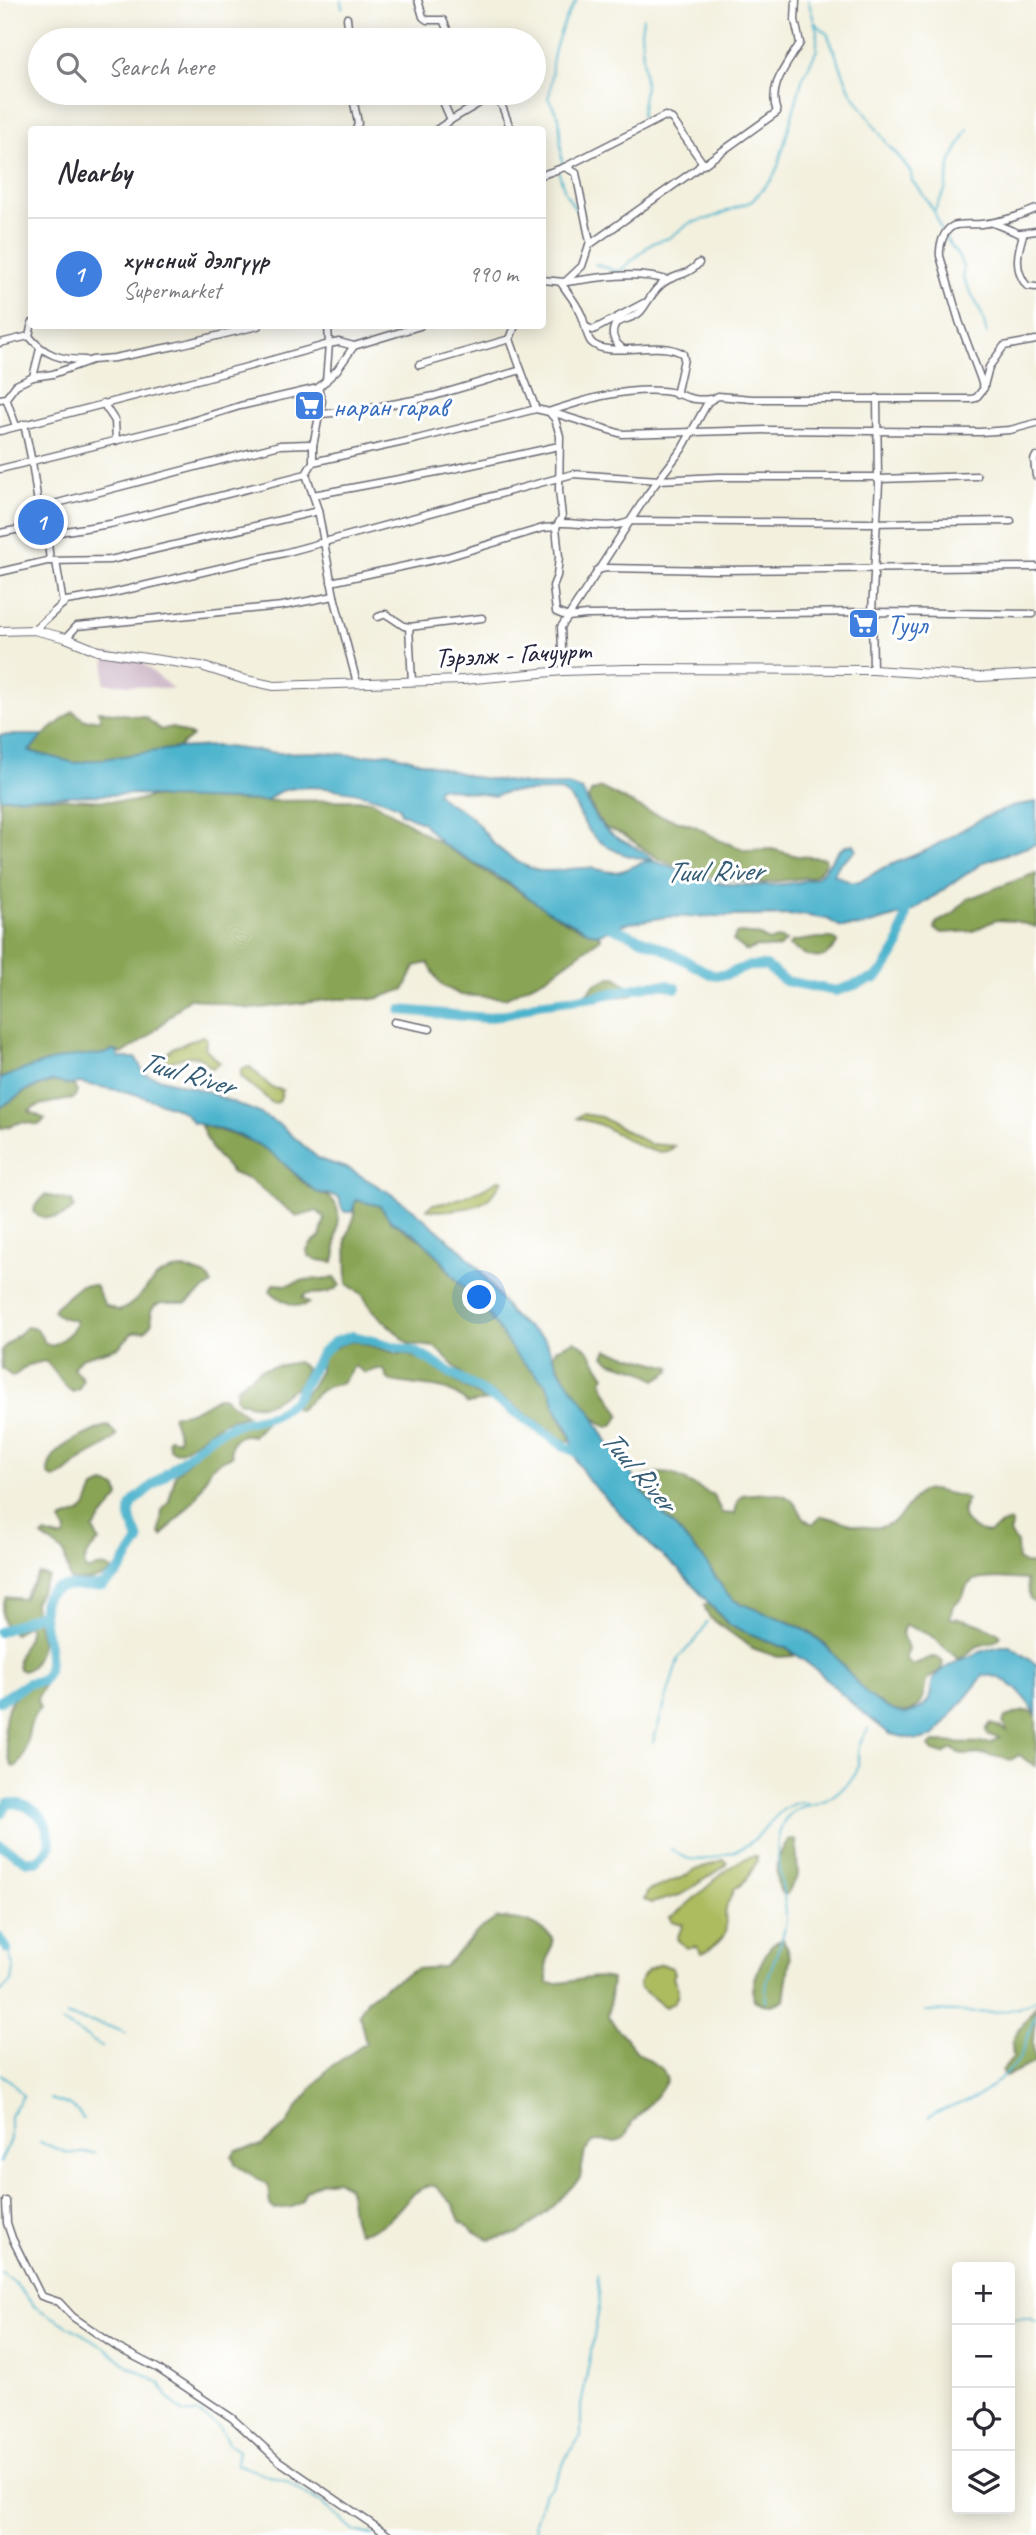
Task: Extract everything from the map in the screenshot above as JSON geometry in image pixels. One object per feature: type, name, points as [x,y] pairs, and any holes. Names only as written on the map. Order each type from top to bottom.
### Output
[{"type":"main road","name":"Тэрэлж - Гачуурт","points":[[0,631],[34,629],[98,651],[201,666],[274,686],[412,682],[563,671],[722,668],[873,670],[980,677],[1036,674]]},
{"type":"street","points":[[418,0],[423,17],[427,20],[443,20],[447,28]]},
{"type":"street","points":[[589,245],[777,112],[773,101],[774,90],[800,43],[796,0]]},
{"type":"street","points":[[347,18],[348,28]]},
{"type":"street","points":[[354,105],[357,126]]},
{"type":"street","points":[[444,105],[451,120]]},
{"type":"street","points":[[442,126],[476,105]]},
{"type":"street","points":[[502,105],[509,126]]},
{"type":"street","points":[[546,174],[565,167],[665,116],[671,119],[703,165]]},
{"type":"street","points":[[563,283],[582,266],[589,245],[589,230],[576,173],[565,167]]},
{"type":"street","points":[[984,388],[959,321],[940,256],[940,246],[954,225],[993,223],[1036,209]]},
{"type":"street","points":[[993,223],[1010,231],[1036,232]]},
{"type":"street","points":[[1021,233],[1023,235],[1018,254],[1018,270],[1027,286],[1036,287]]},
{"type":"street","points":[[546,281],[563,283],[605,276],[667,280],[684,276],[699,263]]},
{"type":"street","points":[[622,348],[615,343],[614,328],[622,320],[634,316],[667,280]]},
{"type":"street","points":[[563,283],[581,313],[593,344],[611,349],[671,348],[682,354],[684,359],[676,395]]},
{"type":"street","points":[[586,327],[593,330],[646,302]]},
{"type":"street","points":[[29,336],[31,329]]},
{"type":"street","points":[[29,336],[40,349],[56,357],[92,360],[175,346],[246,329]]},
{"type":"street","points":[[326,381],[328,329]]},
{"type":"street","points":[[395,329],[396,334]]},
{"type":"street","points":[[0,430],[329,344],[339,342],[354,346],[411,329]]},
{"type":"street","points":[[514,329],[510,339],[536,410]]},
{"type":"street","points":[[0,343],[29,336]]},
{"type":"street","points":[[419,365],[510,339]]},
{"type":"street","points":[[549,412],[593,397],[623,392],[663,391],[691,400],[718,397],[971,399],[976,398],[984,388],[989,368],[1004,346],[1036,340]]},
{"type":"street","points":[[0,469],[318,388],[354,346]]},
{"type":"street","points":[[33,377],[40,349]]},
{"type":"street","points":[[63,604],[47,534],[41,525],[32,462],[20,425],[3,399],[16,385],[33,377],[92,360]]},
{"type":"street","points":[[321,414],[356,411],[434,396],[521,370]]},
{"type":"street","points":[[47,534],[110,524],[306,474],[313,462],[313,446],[321,414],[322,401],[318,388]]},
{"type":"street","points":[[563,671],[561,627],[597,570],[682,449],[698,416],[712,398]]},
{"type":"street","points":[[873,670],[872,612],[879,521],[877,398]]},
{"type":"street","points":[[103,403],[115,421],[116,441]]},
{"type":"street","points":[[313,462],[536,410],[622,434],[766,430],[980,432],[1010,430],[1036,422]]},
{"type":"street","points":[[549,412],[559,430],[559,490],[562,505],[557,525],[557,576],[553,586],[558,614],[568,617],[872,612],[1033,614]]},
{"type":"street","points":[[39,511],[46,506],[280,445],[313,446]]},
{"type":"street","points":[[313,495],[559,446]]},
{"type":"street","points":[[1036,456],[1036,476]]},
{"type":"street","points":[[306,474],[318,510],[334,596],[357,683]]},
{"type":"street","points":[[34,629],[66,601],[104,595],[284,553],[573,474],[659,480],[977,476]]},
{"type":"street","points":[[0,572],[53,561],[110,559],[318,510]]},
{"type":"street","points":[[331,582],[447,557],[557,525],[625,524],[631,521],[1012,521]]},
{"type":"street","points":[[0,533],[41,525]]},
{"type":"street","points":[[597,570],[1036,567]]},
{"type":"street","points":[[66,638],[77,626],[282,606],[334,596]]},
{"type":"street","points":[[378,617],[386,614],[409,627],[482,618]]},
{"type":"street","points":[[409,627],[412,682]]},
{"type":"street","points":[[394,1022],[430,1029]]},
{"type":"street","points":[[6,2201],[7,2223],[12,2238],[41,2296],[60,2302],[73,2317],[232,2418],[279,2462],[388,2535]]},
{"type":"shaded area","points":[[106,653],[134,656],[173,689],[104,683]]},
{"type":"green space","points":[[73,711],[85,720],[101,719],[98,711],[145,717],[161,730],[171,727],[192,736],[177,748],[163,752],[75,763],[28,751]]},
{"type":"green space","points":[[601,788],[649,812],[695,826],[721,841],[746,850],[772,849],[797,856],[825,858],[826,862],[819,872],[811,877],[763,883],[701,876],[659,859],[622,834],[606,828],[588,799],[591,792]]},
{"type":"green space","points":[[149,797],[267,801],[371,800],[571,925],[599,934],[601,938],[547,977],[505,998],[460,995],[440,984],[428,963],[415,966],[405,989],[376,999],[336,999],[252,1009],[189,998],[148,1037],[122,1054],[113,1050],[94,1056],[59,1060],[0,1079],[0,798],[131,802]]},
{"type":"green space","points":[[1036,873],[1036,927],[1015,921],[995,920],[973,931],[942,933],[935,929],[936,923],[953,914],[967,899]]},
{"type":"green space","points":[[736,934],[758,935],[769,941],[779,938],[786,941],[778,948],[756,947],[747,951],[733,941]]},
{"type":"green space","points":[[832,938],[838,942],[827,955],[815,958],[789,946],[791,942]]},
{"type":"green space","points":[[616,977],[635,992],[633,995],[590,1001],[586,994],[595,984]]},
{"type":"green space","points":[[203,1036],[207,1039],[205,1048],[220,1063],[212,1068],[202,1059],[193,1056],[162,1062],[162,1058],[173,1048]]},
{"type":"green space","points":[[250,1067],[272,1088],[283,1090],[279,1102],[272,1103],[241,1076],[241,1069]]},
{"type":"green space","points":[[53,1081],[74,1086],[77,1092],[73,1099],[44,1104],[29,1111],[45,1119],[39,1125],[22,1122],[0,1129],[0,1108],[28,1090]]},
{"type":"green space","points":[[582,1114],[601,1117],[650,1144],[675,1146],[658,1152],[648,1149],[598,1124],[577,1118]]},
{"type":"green space","points":[[200,1124],[262,1146],[280,1159],[304,1183],[334,1201],[338,1219],[333,1262],[317,1260],[309,1256],[307,1251],[320,1237],[325,1218],[317,1211],[297,1217],[250,1180],[232,1173],[212,1150]]},
{"type":"green space","points":[[500,1179],[503,1180],[492,1195],[479,1204],[447,1210],[427,1209],[434,1204],[468,1195]]},
{"type":"green space","points":[[45,1195],[72,1201],[74,1208],[65,1215],[54,1218],[38,1215],[33,1212],[35,1206]]},
{"type":"green space","points":[[359,1199],[380,1206],[391,1221],[427,1244],[483,1306],[516,1354],[546,1384],[572,1440],[565,1441],[511,1403],[465,1377],[435,1347],[409,1344],[371,1309],[363,1295],[347,1284],[346,1239],[355,1215],[353,1203]]},
{"type":"green space","points":[[186,1269],[207,1276],[212,1284],[186,1303],[160,1303],[154,1306],[151,1311],[152,1323],[145,1331],[133,1332],[119,1347],[81,1358],[73,1368],[83,1379],[79,1389],[73,1392],[69,1389],[45,1361],[28,1365],[13,1377],[2,1369],[3,1348],[26,1327],[37,1329],[46,1344],[52,1346],[70,1332],[76,1321],[61,1317],[53,1311],[81,1285],[95,1285],[105,1305],[119,1311],[137,1299],[155,1278],[173,1270]]},
{"type":"green space","points":[[334,1278],[340,1285],[337,1288],[324,1293],[306,1294],[302,1298],[309,1303],[305,1305],[289,1303],[270,1291],[273,1284],[287,1285],[305,1280]]},
{"type":"green space","points":[[574,1341],[589,1351],[605,1376],[603,1385],[620,1415],[614,1424],[608,1427],[583,1406],[553,1356],[556,1349]]},
{"type":"green space","points":[[349,1342],[423,1360],[486,1401],[468,1404],[443,1389],[391,1381],[384,1370],[365,1373],[354,1366],[341,1384],[323,1389],[299,1410],[296,1409],[294,1406],[310,1388],[325,1355]]},
{"type":"green space","points":[[607,1350],[671,1367],[670,1371],[656,1380],[639,1370],[611,1362],[604,1356]]},
{"type":"green space","points":[[297,1362],[306,1368],[296,1387],[263,1405],[238,1401],[237,1387],[261,1369]]},
{"type":"green space","points":[[223,1397],[247,1415],[223,1422],[184,1449],[177,1452],[170,1449],[169,1438],[178,1440],[179,1436],[172,1416],[191,1411]]},
{"type":"green space","points":[[264,1421],[253,1436],[242,1435],[235,1439],[231,1446],[232,1456],[211,1468],[195,1499],[162,1536],[162,1510],[169,1501],[176,1473],[208,1442],[228,1430]]},
{"type":"green space","points":[[108,1426],[117,1435],[109,1444],[83,1458],[54,1479],[48,1474],[53,1456],[67,1444]]},
{"type":"green space","points":[[657,1473],[672,1474],[713,1495],[722,1513],[735,1514],[737,1502],[742,1495],[770,1493],[785,1496],[795,1504],[804,1518],[813,1524],[822,1516],[860,1526],[879,1527],[896,1520],[922,1491],[933,1490],[964,1497],[967,1500],[963,1516],[974,1528],[987,1533],[1010,1522],[1010,1533],[1017,1543],[1018,1559],[1024,1563],[1036,1564],[1036,1603],[1030,1599],[1026,1580],[973,1580],[953,1606],[950,1617],[978,1624],[1001,1636],[958,1659],[930,1635],[906,1625],[902,1633],[908,1649],[905,1658],[912,1665],[932,1657],[940,1658],[943,1663],[941,1669],[926,1681],[923,1697],[917,1707],[909,1712],[889,1709],[859,1686],[812,1634],[733,1600],[703,1558],[643,1492],[639,1484],[643,1478]]},
{"type":"green space","points":[[104,1484],[117,1488],[119,1497],[93,1529],[99,1541],[86,1555],[84,1567],[88,1571],[101,1566],[113,1571],[92,1580],[70,1580],[64,1553],[42,1536],[45,1534],[64,1537],[66,1531],[61,1522],[63,1519],[86,1508],[94,1488]]},
{"type":"green space","points":[[39,1574],[49,1577],[34,1602],[41,1641],[33,1664],[24,1671],[19,1669],[18,1658],[29,1627],[27,1625],[15,1634],[10,1632],[4,1624],[3,1608],[6,1597],[23,1599]]},
{"type":"green space","points":[[704,1605],[729,1625],[790,1650],[794,1656],[778,1657],[752,1648],[709,1617]]},
{"type":"green space","points":[[39,1683],[44,1685],[37,1699],[40,1709],[31,1723],[23,1757],[14,1767],[11,1765],[5,1738],[6,1714],[17,1695]]},
{"type":"green space","points":[[1024,1711],[1032,1712],[1036,1716],[1036,1767],[1019,1755],[1011,1760],[985,1754],[964,1755],[952,1749],[943,1754],[933,1751],[929,1746],[933,1742],[991,1743],[999,1738],[988,1735],[986,1730],[991,1723],[1007,1731],[1003,1723],[1005,1717]]},
{"type":"green space","points":[[790,1839],[796,1840],[798,1876],[787,1894],[782,1894],[777,1880],[777,1865],[781,1851]]},
{"type":"green space","points":[[756,1856],[757,1861],[745,1881],[734,1889],[728,1903],[726,1930],[721,1939],[703,1953],[697,1946],[686,1948],[677,1939],[683,1924],[671,1921],[670,1917],[736,1863]]},
{"type":"green space","points":[[724,1860],[727,1863],[724,1867],[680,1895],[652,1903],[644,1900],[648,1891]]},
{"type":"green space","points":[[497,1918],[527,1922],[553,1938],[546,1968],[548,1983],[596,1977],[612,1979],[608,2017],[637,2052],[662,2069],[667,2080],[632,2123],[625,2137],[616,2142],[594,2141],[585,2151],[580,2178],[552,2208],[520,2233],[490,2240],[460,2221],[453,2204],[435,2186],[414,2193],[384,2224],[358,2232],[352,2216],[348,2187],[337,2180],[322,2182],[306,2190],[301,2202],[292,2207],[274,2209],[270,2205],[268,2185],[236,2165],[232,2156],[236,2150],[261,2146],[285,2126],[329,2068],[366,2043],[359,2014],[367,2000],[385,1986],[416,1969],[444,1967],[479,1930]]},
{"type":"green space","points":[[783,1939],[790,1958],[784,2000],[773,2005],[762,2004],[754,2000],[755,1978],[772,1944]]},
{"type":"green space","points":[[662,1964],[672,1968],[675,1973],[673,1978],[678,1992],[676,1999],[665,2007],[639,1987],[646,1972]]},
{"type":"green space","points":[[1036,2006],[1033,2040],[1035,2060],[1006,2076],[1002,2071],[1013,2058],[1012,2044],[1016,2034]]},
{"type":"water","points":[[0,735],[44,735],[29,751],[75,763],[177,748],[217,746],[278,753],[319,752],[362,756],[389,753],[474,777],[533,785],[568,785],[582,790],[595,816],[608,832],[653,860],[627,855],[602,843],[589,831],[570,798],[560,791],[507,792],[494,796],[439,787],[437,792],[441,797],[470,816],[500,849],[519,862],[540,871],[592,868],[615,872],[650,861],[710,881],[774,885],[800,882],[818,876],[840,850],[854,844],[857,850],[840,863],[833,874],[850,882],[859,882],[883,868],[927,850],[983,818],[1013,806],[1036,802],[1036,844],[984,862],[911,912],[863,926],[841,927],[827,919],[802,915],[666,917],[624,924],[599,934],[591,933],[546,910],[512,885],[442,844],[422,822],[401,813],[399,807],[371,796],[311,787],[277,793],[267,801],[164,798],[139,794],[0,798]]},
{"type":"water","points":[[117,1051],[119,1058],[136,1058],[144,1074],[205,1091],[257,1112],[280,1125],[319,1159],[349,1169],[414,1210],[463,1252],[479,1269],[511,1314],[544,1338],[561,1373],[590,1411],[610,1447],[623,1460],[643,1492],[703,1558],[733,1600],[811,1634],[834,1654],[874,1700],[902,1713],[913,1712],[927,1702],[933,1680],[943,1670],[984,1651],[1010,1646],[1036,1664],[1036,1714],[1021,1694],[1008,1683],[984,1675],[933,1736],[918,1740],[890,1734],[790,1650],[729,1625],[677,1568],[657,1552],[589,1481],[577,1462],[569,1431],[556,1410],[546,1384],[515,1354],[483,1306],[454,1277],[439,1257],[416,1235],[391,1221],[380,1206],[356,1200],[352,1212],[345,1212],[339,1197],[316,1192],[272,1153],[253,1142],[236,1134],[192,1122],[176,1108],[132,1093],[53,1081],[27,1090],[0,1108],[0,1079],[54,1060],[102,1054]]},
{"type":"waterway","points":[[341,0],[342,8]]},
{"type":"waterway","points":[[562,164],[559,117],[548,98],[555,48],[577,0]]},
{"type":"waterway","points":[[595,264],[621,270],[652,243],[669,238],[690,223],[711,218],[752,201],[772,179],[803,77],[817,50],[817,31],[808,0]]},
{"type":"waterway","points":[[641,116],[645,85],[641,31],[643,18]]},
{"type":"waterway","points":[[814,22],[827,33],[851,92],[911,173],[912,181],[934,211],[942,232]]},
{"type":"waterway","points":[[934,211],[945,191],[951,161],[968,129]]},
{"type":"waterway","points":[[559,173],[565,192],[577,212]]},
{"type":"waterway","points":[[945,237],[959,257],[963,278],[981,312],[987,334]]},
{"type":"waterway","points":[[602,923],[662,948],[712,975],[725,975],[749,966],[766,966],[785,981],[836,991],[876,978],[883,971],[898,947],[909,901]]},
{"type":"waterway","points":[[401,1010],[486,1018],[537,1004],[594,997],[651,985],[676,988]]},
{"type":"waterway","name":"Tuul River","points":[[0,1701],[28,1683],[42,1681],[48,1670],[48,1644],[43,1618],[46,1597],[54,1590],[66,1587],[102,1586],[118,1573],[139,1541],[130,1516],[135,1500],[211,1436],[233,1425],[274,1415],[295,1400],[321,1354],[334,1342],[353,1336],[416,1352],[506,1406],[566,1447],[587,1457]]},
{"type":"waterway","points":[[0,1632],[42,1613]]},
{"type":"waterway","points":[[653,1742],[679,1657],[697,1639],[707,1622]]},
{"type":"waterway","points":[[766,2001],[770,1970],[782,1940],[786,1919],[777,1854],[780,1830],[795,1810],[829,1799],[851,1779],[857,1769],[860,1743],[868,1729]]},
{"type":"waterway","points":[[0,1814],[8,1803],[33,1810],[44,1822],[50,1847],[38,1861],[27,1861],[0,1845]]},
{"type":"waterway","points":[[671,1849],[682,1856],[697,1860],[730,1853],[751,1842],[790,1805],[807,1803]]},
{"type":"waterway","points":[[0,1938],[7,1949]]},
{"type":"waterway","points":[[0,1992],[12,1982],[14,1968],[7,1949]]},
{"type":"waterway","points":[[925,2011],[997,2012],[1011,2010],[1036,2000]]},
{"type":"waterway","points":[[66,2015],[125,2033]]},
{"type":"waterway","points":[[929,2117],[979,2096],[1009,2070],[1020,2057],[1036,2015]]},
{"type":"waterway","points":[[62,2022],[103,2047]]},
{"type":"waterway","points":[[0,2074],[12,2082],[23,2096],[10,2116],[10,2139],[0,2163]]},
{"type":"waterway","points":[[50,2099],[73,2108],[83,2119]]},
{"type":"waterway","points":[[40,2142],[68,2153],[95,2153]]},
{"type":"waterway","points":[[1,2272],[14,2282],[35,2307],[160,2383],[169,2399],[184,2413],[200,2414],[218,2426],[228,2443],[238,2450],[236,2464],[287,2482],[322,2503],[354,2531],[373,2535]]},
{"type":"waterway","points":[[537,2535],[535,2522],[545,2492],[552,2487],[569,2452],[581,2436],[581,2406],[600,2303],[597,2275]]},
{"type":"waterway","points":[[1015,2318],[1028,2318],[1036,2322]]},
{"type":"place","name":"наран гарав","points":[[310,406]]},
{"type":"place","name":"хүнсний дэлгүүр","points":[[41,522]]},
{"type":"place","name":"Туул","points":[[864,624]]}]
